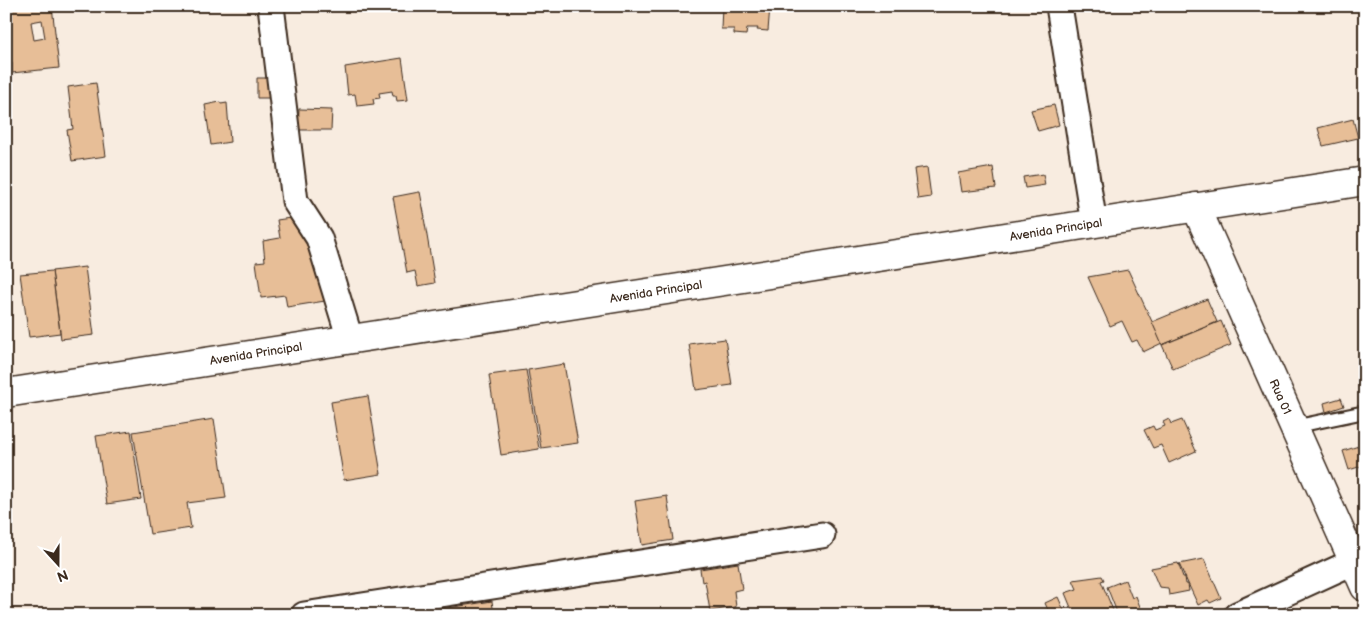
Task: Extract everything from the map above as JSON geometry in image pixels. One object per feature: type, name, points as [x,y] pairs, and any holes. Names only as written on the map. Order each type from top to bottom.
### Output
[{"type":"street","points":[[271,6],[295,201],[319,238],[350,339]]},
{"type":"street","points":[[1059,6],[1094,224]]},
{"type":"street","name":"Avenida Principal","points":[[6,393],[1094,224],[1365,180]]},
{"type":"street","name":"Rua 01","points":[[1196,207],[1365,587]]},
{"type":"street","points":[[304,615],[822,535]]},
{"type":"street","points":[[1237,615],[1353,562]]},
{"type":"lane","points":[[1294,427],[1365,412]]},
{"type":"building","points":[[6,6],[52,6],[59,68],[12,73],[12,63],[10,64],[8,48],[6,48]],"holes":[[[42,20],[45,38],[34,40],[31,22]]]},
{"type":"building","points":[[722,6],[770,6],[768,31],[757,30],[758,28],[747,28],[746,35],[734,34],[734,29],[721,29]]},
{"type":"building","points":[[402,58],[408,100],[397,101],[392,91],[379,93],[380,98],[373,99],[374,104],[357,106],[355,94],[348,95],[345,67]]},
{"type":"building","points":[[257,78],[273,78],[272,98],[257,98]]},
{"type":"building","points":[[96,83],[106,156],[72,161],[67,130],[73,129],[68,87]]},
{"type":"building","points":[[220,102],[221,104],[227,103],[230,142],[211,145],[205,105]]},
{"type":"building","points":[[1054,105],[1059,125],[1038,131],[1031,110]]},
{"type":"building","points":[[299,109],[332,110],[331,130],[298,130]]},
{"type":"building","points":[[1353,119],[1358,138],[1323,146],[1318,128]]},
{"type":"building","points":[[927,167],[931,197],[918,199],[914,169]]},
{"type":"building","points":[[993,167],[996,188],[961,192],[958,173]]},
{"type":"building","points":[[1043,174],[1045,185],[1025,188],[1023,177]]},
{"type":"building","points":[[420,192],[435,283],[418,286],[415,271],[407,273],[393,197]]},
{"type":"building","points":[[310,215],[325,301],[287,307],[285,295],[261,298],[256,262],[265,261],[263,241],[280,238],[277,220]]},
{"type":"building","points":[[85,267],[94,335],[61,339],[52,271]]},
{"type":"building","points":[[1128,270],[1162,343],[1143,352],[1137,340],[1132,342],[1122,321],[1110,326],[1088,277]]},
{"type":"building","points":[[52,271],[60,333],[29,337],[20,274]]},
{"type":"building","points":[[1207,299],[1217,322],[1162,345],[1152,322]]},
{"type":"building","points":[[1221,321],[1231,345],[1173,369],[1162,345]]},
{"type":"building","points":[[725,339],[732,385],[696,390],[689,344]]},
{"type":"building","points":[[564,364],[578,443],[541,448],[528,370]]},
{"type":"building","points":[[526,370],[539,449],[501,455],[489,375]]},
{"type":"building","points":[[368,396],[381,474],[344,480],[331,402]]},
{"type":"building","points":[[1341,398],[1344,406],[1326,412],[1324,403]]},
{"type":"building","points":[[214,419],[226,498],[187,503],[191,528],[150,534],[133,432]]},
{"type":"building","points":[[1169,419],[1171,424],[1182,420],[1196,451],[1169,463],[1161,445],[1153,448],[1144,430],[1153,426],[1155,430],[1165,426],[1163,422]]},
{"type":"building","points":[[131,431],[141,499],[107,504],[96,436]]},
{"type":"building","points":[[1365,444],[1365,465],[1349,470],[1343,451]]},
{"type":"building","points":[[667,496],[673,540],[642,545],[635,501]]},
{"type":"building","points":[[1204,559],[1221,598],[1210,603],[1208,600],[1198,605],[1179,564]]},
{"type":"building","points":[[738,563],[742,589],[734,591],[736,607],[710,611],[705,581],[702,582],[700,569]]},
{"type":"building","points":[[1178,563],[1183,577],[1185,577],[1186,584],[1188,584],[1189,591],[1169,595],[1168,588],[1159,587],[1151,568]]},
{"type":"building","points":[[1102,576],[1104,580],[1101,581],[1115,615],[1074,615],[1065,593],[1077,589],[1073,580]]},
{"type":"building","points":[[1125,580],[1132,598],[1136,596],[1143,615],[1118,615],[1107,587]]},
{"type":"building","points":[[1058,597],[1066,615],[1050,615],[1045,603]]},
{"type":"building","points":[[492,601],[494,615],[442,615],[441,609]]}]
